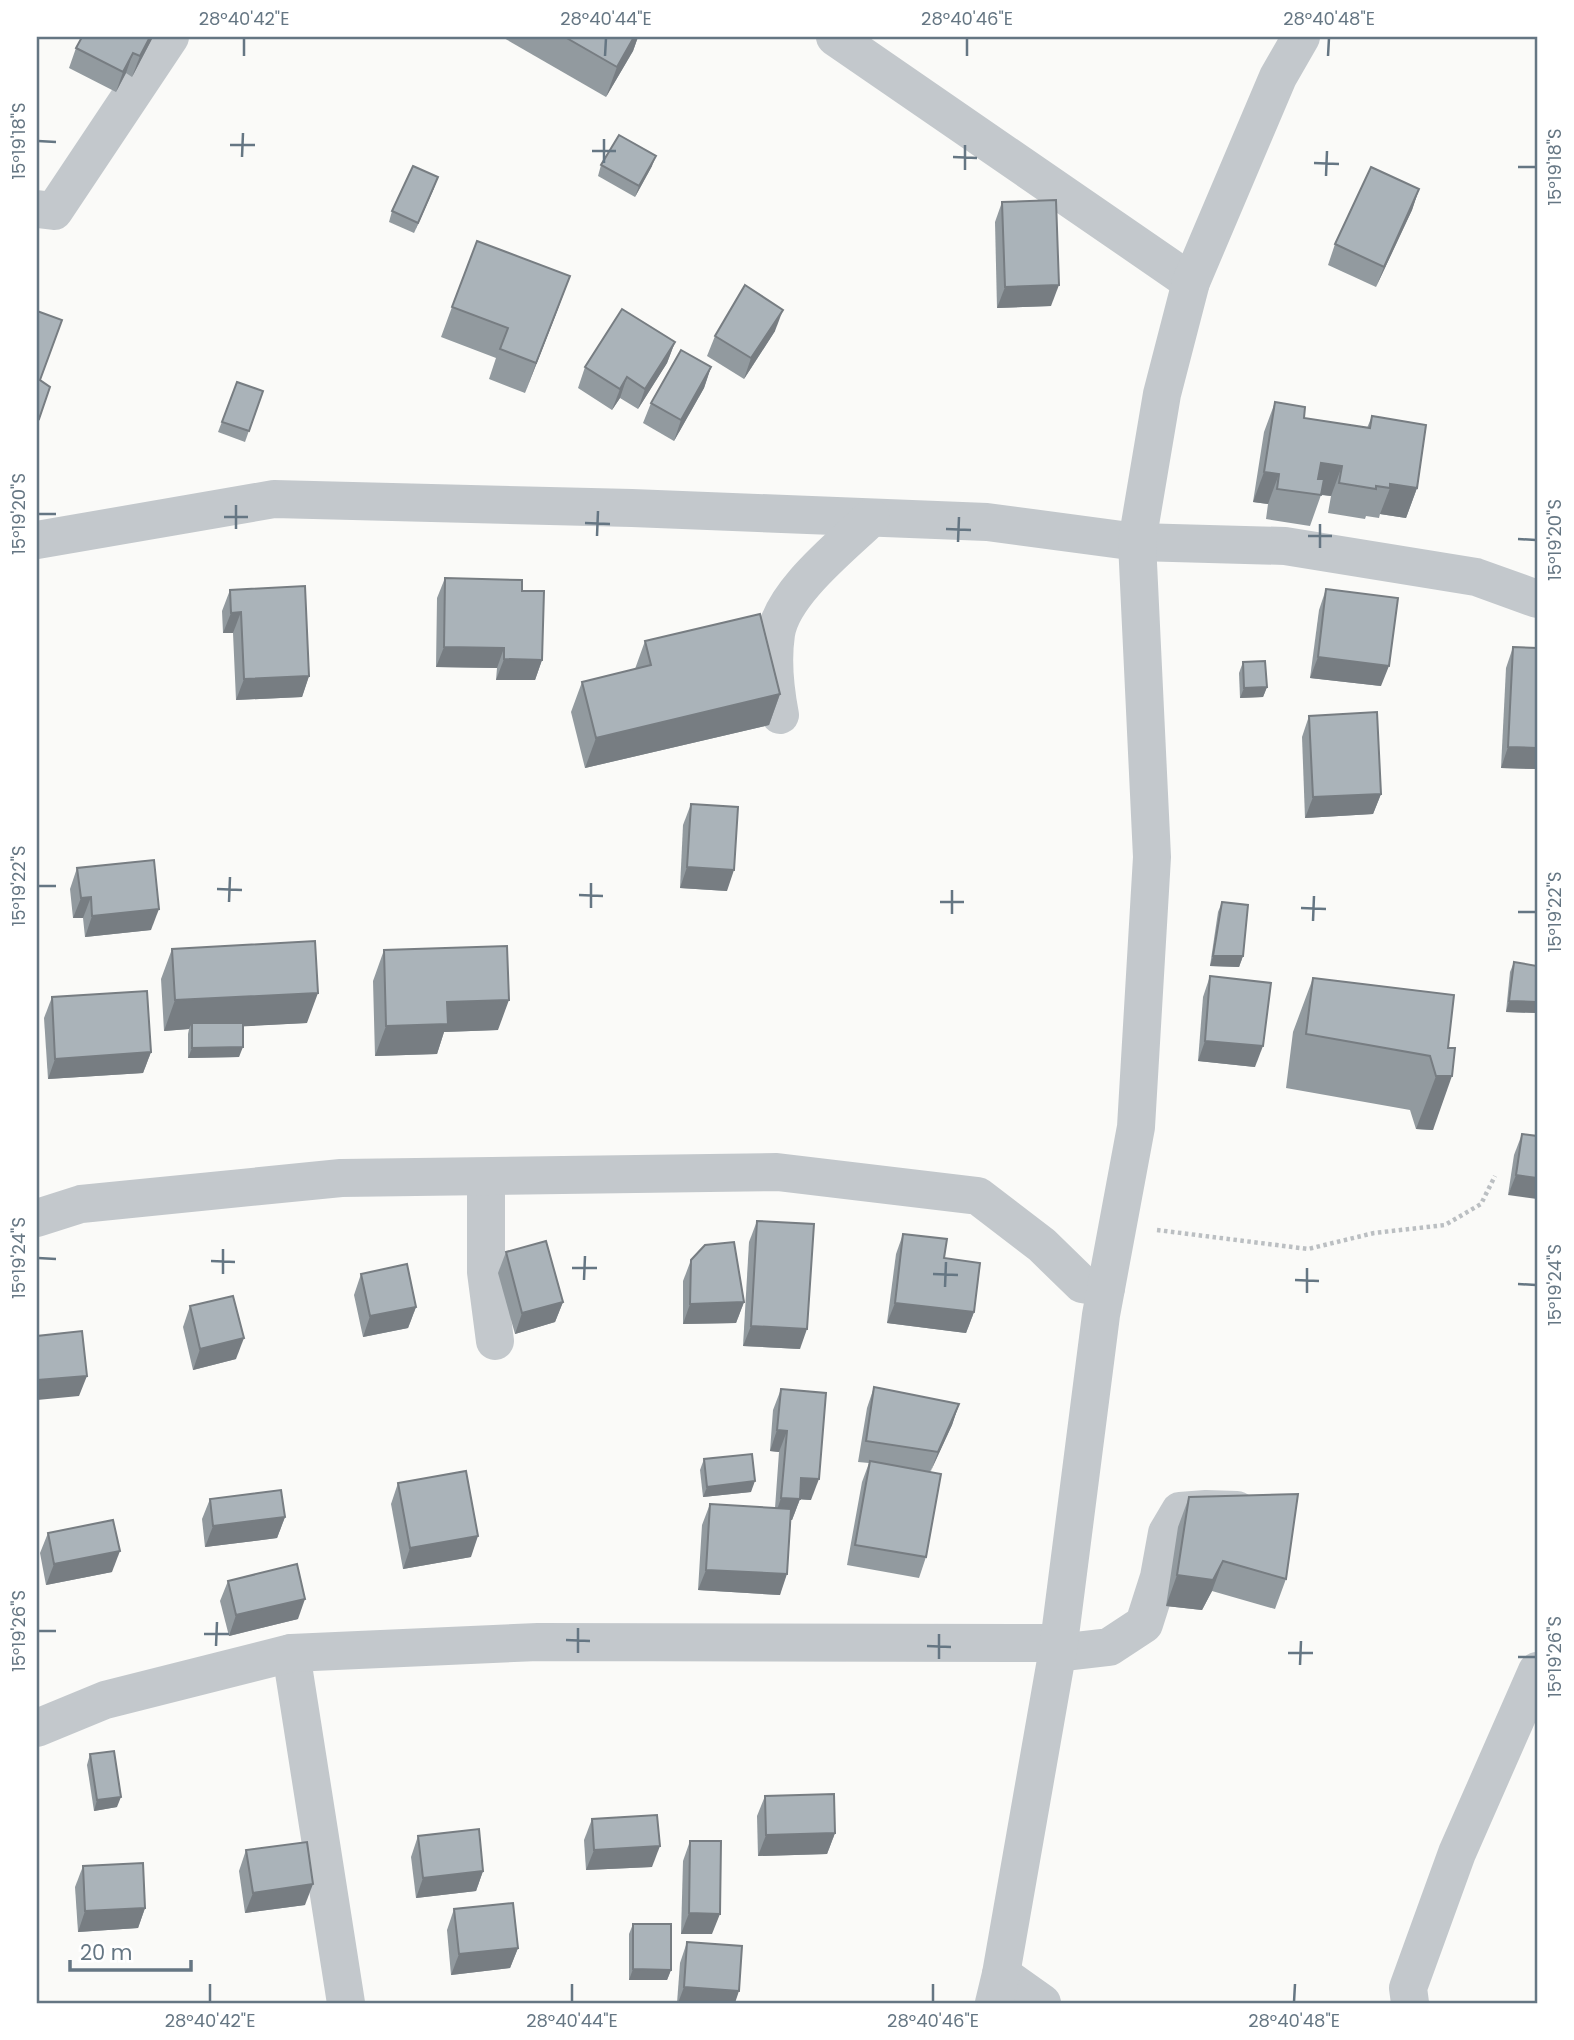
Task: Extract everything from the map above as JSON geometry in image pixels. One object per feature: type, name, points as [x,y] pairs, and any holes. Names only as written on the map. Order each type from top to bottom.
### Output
[{"type":"street","points":[[37,209],[54,211],[170,37]]},
{"type":"street","points":[[835,37],[1191,282]]},
{"type":"street","points":[[1042,2003],[998,1989],[1058,1648],[1107,1288],[1136,1127],[1152,857],[1137,542],[1162,394],[1191,282],[1278,77],[1301,37]]},
{"type":"street","points":[[37,540],[274,499],[632,508],[987,522],[1137,542],[1285,546],[1476,578],[1537,599]]},
{"type":"street","points":[[780,715],[775,687],[776,632],[793,594],[871,518]]},
{"type":"street","points":[[37,1218],[81,1204],[341,1178],[777,1172],[978,1196],[1042,1245],[1082,1284],[1107,1288]]},
{"type":"street","points":[[486,1178],[486,1272],[495,1341]]},
{"type":"street","points":[[37,1728],[104,1700],[291,1654],[538,1642],[1109,1647],[1144,1624],[1159,1577],[1167,1533],[1180,1511],[1238,1510]]},
{"type":"street","points":[[291,1654],[346,2003]]},
{"type":"street","points":[[1410,2003],[1408,1988],[1457,1853],[1537,1671]]},
{"type":"path","points":[[1118,1226],[1308,1249],[1374,1233],[1445,1225],[1481,1204],[1495,1176]]},
{"type":"building","points":[[82,37],[150,37],[140,56],[133,53],[123,72],[76,48]]},
{"type":"building","points":[[565,37],[634,37],[617,67]]},
{"type":"building","points":[[619,135],[656,156],[639,186],[601,165]]},
{"type":"building","points":[[413,166],[438,177],[418,223],[392,211]]},
{"type":"building","points":[[1371,167],[1419,189],[1384,267],[1335,244]]},
{"type":"building","points":[[1056,200],[1059,285],[1005,287],[1002,202]]},
{"type":"building","points":[[477,241],[570,276],[536,363],[500,349],[508,328],[452,307]]},
{"type":"building","points":[[745,285],[783,310],[751,358],[715,336]]},
{"type":"building","points":[[622,309],[675,342],[645,389],[627,377],[620,389],[585,367]]},
{"type":"building","points":[[37,311],[62,320],[40,380],[50,387],[39,419],[37,418]]},
{"type":"building","points":[[681,350],[711,367],[681,420],[651,403]]},
{"type":"building","points":[[237,382],[263,391],[249,431],[222,422]]},
{"type":"building","points":[[1275,402],[1305,407],[1304,418],[1370,428],[1372,416],[1426,425],[1417,488],[1390,484],[1390,488],[1376,486],[1376,489],[1339,483],[1342,466],[1321,463],[1318,479],[1324,479],[1321,495],[1277,489],[1279,474],[1264,472]]},
{"type":"building","points":[[445,578],[522,580],[522,591],[544,591],[542,660],[504,659],[504,648],[444,647]]},
{"type":"building","points":[[305,586],[309,676],[244,679],[241,612],[231,613],[230,590]]},
{"type":"building","points":[[1326,589],[1398,598],[1389,666],[1318,657]]},
{"type":"building","points":[[760,614],[780,694],[596,738],[582,682],[651,665],[645,641]]},
{"type":"building","points":[[1513,647],[1537,648],[1537,748],[1508,747]]},
{"type":"building","points":[[1265,661],[1267,687],[1244,688],[1243,662]]},
{"type":"building","points":[[1377,712],[1381,794],[1313,797],[1309,716]]},
{"type":"building","points":[[691,804],[738,807],[734,870],[687,867]]},
{"type":"building","points":[[154,860],[159,909],[92,916],[91,897],[81,898],[77,868]]},
{"type":"building","points":[[1222,902],[1248,905],[1243,956],[1213,956]]},
{"type":"building","points":[[315,941],[318,993],[175,1000],[172,949]]},
{"type":"building","points":[[507,946],[509,1000],[447,1002],[448,1024],[386,1026],[384,950]]},
{"type":"building","points":[[1514,962],[1537,966],[1537,1002],[1509,1001]]},
{"type":"building","points":[[1210,976],[1271,983],[1263,1046],[1205,1041]]},
{"type":"building","points":[[1313,978],[1454,995],[1448,1048],[1455,1048],[1452,1076],[1436,1076],[1430,1056],[1306,1034]]},
{"type":"building","points":[[147,991],[151,1052],[55,1059],[52,997]]},
{"type":"building","points":[[192,1023],[243,1023],[243,1047],[192,1048]]},
{"type":"building","points":[[1522,1134],[1537,1136],[1537,1178],[1516,1175]]},
{"type":"building","points":[[757,1221],[814,1224],[807,1329],[751,1326]]},
{"type":"building","points":[[903,1234],[947,1239],[944,1258],[980,1263],[974,1312],[895,1303]]},
{"type":"building","points":[[546,1241],[563,1302],[522,1313],[506,1252]]},
{"type":"building","points":[[734,1242],[744,1302],[690,1304],[691,1260],[705,1245]]},
{"type":"building","points":[[407,1264],[416,1307],[370,1316],[361,1274]]},
{"type":"building","points":[[233,1296],[244,1338],[200,1349],[190,1306]]},
{"type":"building","points":[[82,1331],[87,1376],[37,1380],[37,1336]]},
{"type":"building","points":[[874,1387],[959,1404],[938,1452],[866,1441]]},
{"type":"building","points":[[781,1389],[826,1393],[819,1479],[801,1478],[800,1499],[781,1498],[787,1431],[777,1430]]},
{"type":"building","points":[[752,1454],[755,1481],[707,1487],[704,1459]]},
{"type":"building","points":[[870,1461],[941,1474],[926,1557],[855,1545]]},
{"type":"building","points":[[466,1471],[478,1536],[410,1548],[398,1483]]},
{"type":"building","points":[[281,1490],[285,1517],[213,1526],[210,1499]]},
{"type":"building","points":[[1298,1494],[1286,1579],[1223,1561],[1213,1580],[1177,1575],[1189,1497]]},
{"type":"building","points":[[710,1504],[791,1509],[787,1574],[706,1570]]},
{"type":"building","points":[[113,1520],[120,1551],[54,1564],[48,1533]]},
{"type":"building","points":[[297,1564],[305,1599],[236,1615],[228,1581]]},
{"type":"building","points":[[114,1751],[121,1797],[97,1800],[90,1754]]},
{"type":"building","points":[[834,1794],[835,1833],[766,1835],[765,1796]]},
{"type":"building","points":[[657,1815],[660,1846],[594,1850],[592,1819]]},
{"type":"building","points":[[479,1829],[483,1871],[423,1878],[418,1836]]},
{"type":"building","points":[[690,1841],[721,1841],[720,1914],[689,1913]]},
{"type":"building","points":[[307,1842],[313,1884],[253,1893],[246,1850]]},
{"type":"building","points":[[143,1863],[145,1908],[85,1911],[83,1866]]},
{"type":"building","points":[[513,1903],[518,1948],[459,1954],[454,1909]]},
{"type":"building","points":[[633,1924],[671,1924],[671,1970],[633,1969]]},
{"type":"building","points":[[687,1942],[742,1946],[739,1991],[684,1987]]}]
